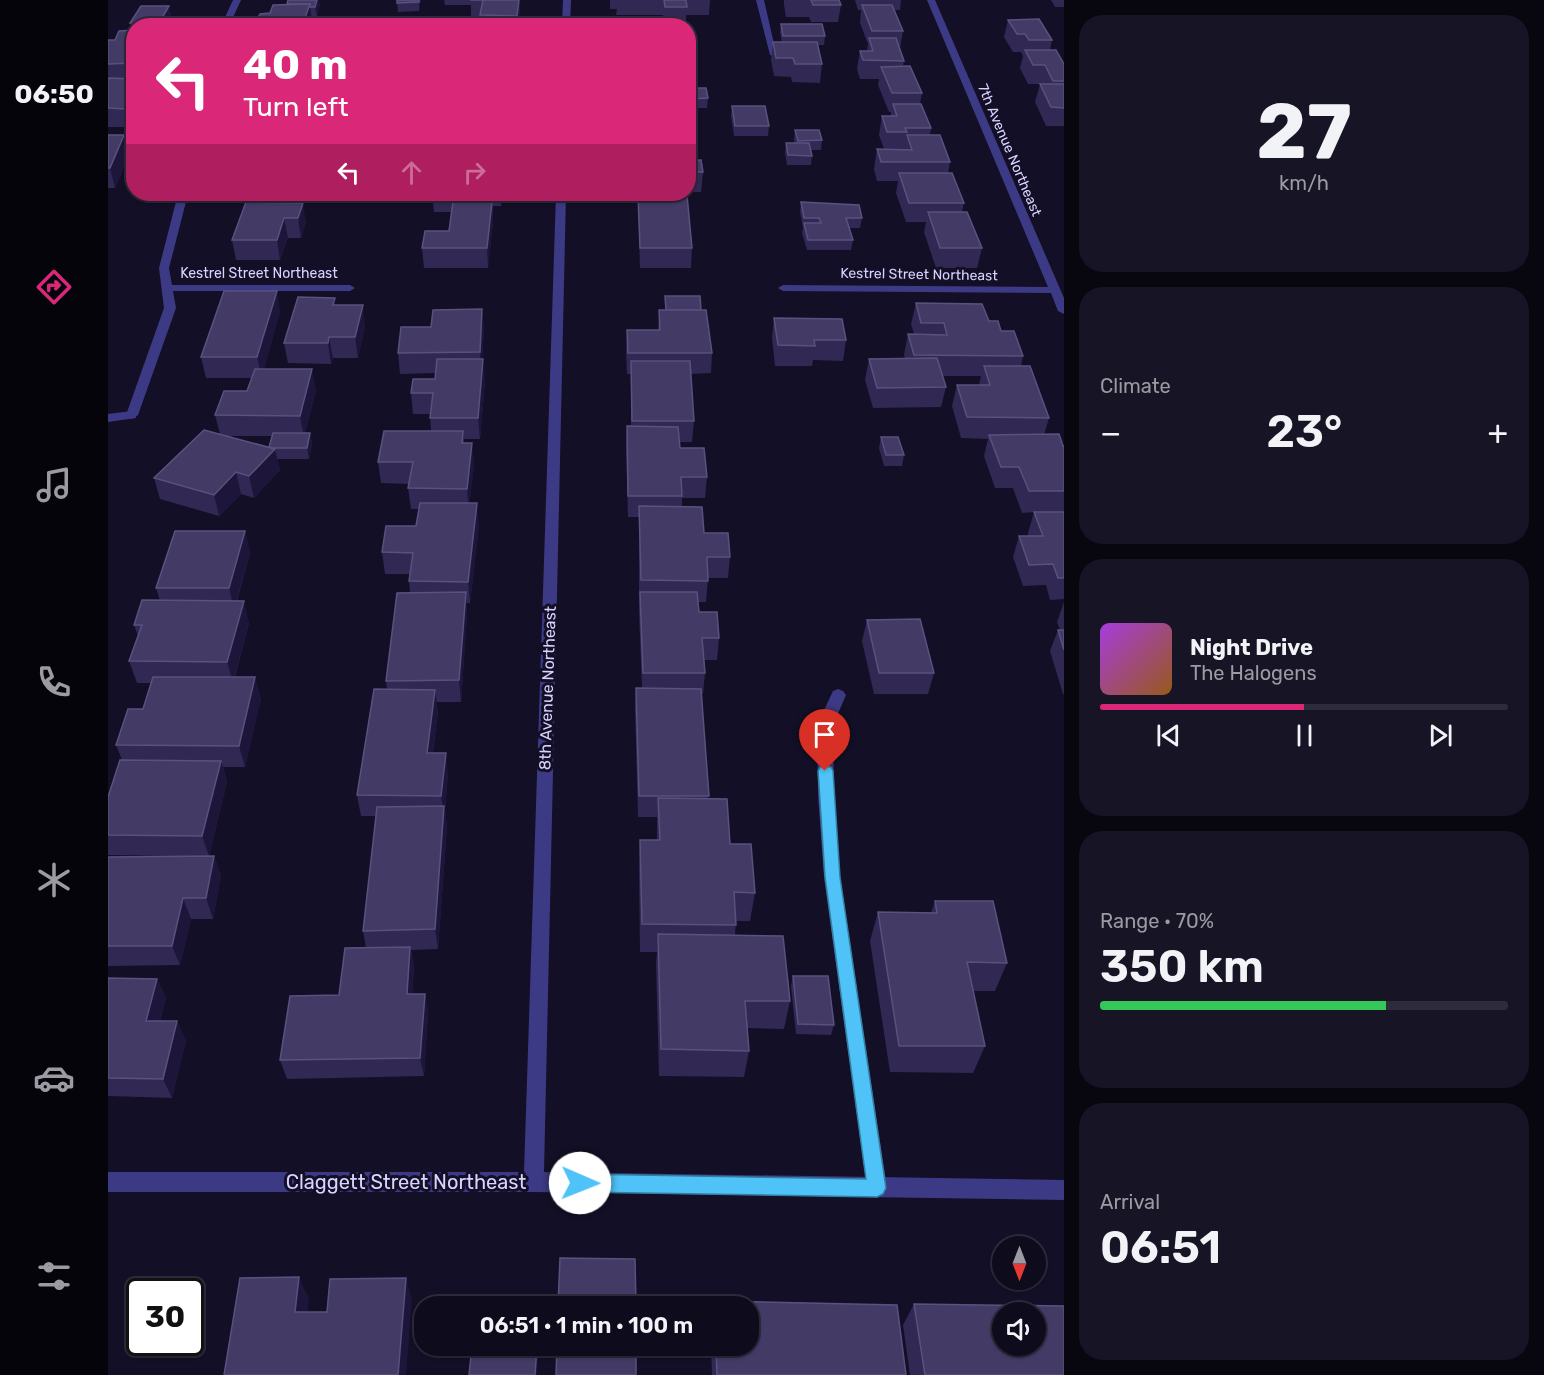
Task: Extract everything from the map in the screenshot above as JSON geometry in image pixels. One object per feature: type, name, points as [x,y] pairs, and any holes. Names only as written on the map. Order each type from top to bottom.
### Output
[{"type":"street","points":[[229,18],[237,0]]},
{"type":"street","points":[[566,18],[567,0]]},
{"type":"street","points":[[760,0],[774,55]]},
{"type":"street","name":"7th Avenue Northeast","points":[[931,0],[1064,311]]},
{"type":"street","points":[[108,418],[132,415],[170,308],[164,268],[181,201]]},
{"type":"street","name":"8th Avenue Northeast","points":[[534,1182],[561,201]]},
{"type":"street","name":"Kestrel Street Northeast","points":[[167,288],[350,288]]},
{"type":"street","name":"Kestrel Street Northeast","points":[[783,288],[1054,290]]},
{"type":"street","points":[[838,695],[825,725],[828,818],[843,964],[877,1188]]},
{"type":"street","name":"Claggett Street Northeast","points":[[108,1182],[534,1182],[1064,1190]]},
{"type":"building","points":[[288,0],[317,0],[315,7],[310,7],[310,4],[287,4]]},
{"type":"building","points":[[397,0],[419,0],[419,2],[397,3]]},
{"type":"building","points":[[483,0],[519,0],[517,16],[480,15]]},
{"type":"building","points":[[664,0],[686,0],[687,7],[665,7]]},
{"type":"building","points":[[811,0],[839,0],[841,5],[813,5]]},
{"type":"building","points":[[310,4],[305,18],[258,18],[260,14],[270,13],[273,5]]},
{"type":"building","points":[[862,5],[892,5],[903,31],[872,31]]},
{"type":"building","points":[[141,6],[169,6],[162,18],[133,18]]},
{"type":"building","points":[[1039,19],[1052,40],[1029,40],[1025,34],[1017,34],[1008,20]]},
{"type":"building","points":[[781,24],[822,24],[825,36],[783,36]]},
{"type":"building","points":[[119,31],[126,31],[126,63],[108,64],[108,40],[115,40]]},
{"type":"building","points":[[869,38],[896,38],[904,61],[863,60],[860,51],[873,51]]},
{"type":"building","points":[[773,42],[817,42],[822,64],[795,64],[793,58],[776,58]]},
{"type":"building","points":[[1025,50],[1056,50],[1064,64],[1064,81],[1053,81],[1045,65],[1033,65]]},
{"type":"building","points":[[910,66],[922,93],[892,93],[881,67]]},
{"type":"building","points":[[108,78],[126,79],[125,109],[108,108]]},
{"type":"building","points":[[1040,84],[1064,84],[1064,108],[1051,107]]},
{"type":"building","points":[[696,88],[706,88],[708,98],[696,99]]},
{"type":"building","points":[[893,104],[921,104],[931,128],[905,128],[907,132],[887,132],[882,116],[897,116]]},
{"type":"building","points":[[732,106],[765,106],[769,126],[735,126]]},
{"type":"building","points":[[795,130],[819,130],[822,140],[798,141]]},
{"type":"building","points":[[108,135],[124,135],[110,168],[108,168]]},
{"type":"building","points":[[907,135],[940,135],[950,162],[881,162],[877,149],[912,150]]},
{"type":"building","points":[[786,143],[809,143],[812,156],[788,155]]},
{"type":"building","points":[[696,160],[701,160],[703,172],[696,172]]},
{"type":"building","points":[[899,173],[952,173],[964,203],[909,203]]},
{"type":"building","points":[[638,201],[688,201],[692,248],[640,248]]},
{"type":"building","points":[[246,202],[303,203],[298,218],[284,218],[277,240],[232,240]]},
{"type":"building","points":[[453,202],[492,202],[487,248],[422,248],[425,231],[449,231]]},
{"type":"building","points":[[801,202],[859,205],[862,218],[846,218],[853,240],[808,240],[804,223],[821,223],[819,218],[804,218]]},
{"type":"building","points":[[928,212],[967,212],[982,248],[940,248]]},
{"type":"building","points":[[224,291],[277,291],[257,357],[201,357]]},
{"type":"building","points":[[665,296],[700,296],[701,310],[666,310]]},
{"type":"building","points":[[298,297],[335,298],[333,305],[363,305],[355,337],[329,337],[328,343],[284,343]]},
{"type":"building","points":[[916,303],[982,304],[989,321],[998,321],[1001,331],[1014,331],[1023,356],[914,355],[908,334],[947,335],[944,323],[921,323]]},
{"type":"building","points":[[482,309],[480,352],[398,353],[401,327],[431,327],[433,310]]},
{"type":"building","points":[[659,310],[706,310],[712,353],[628,353],[627,330],[660,330]]},
{"type":"building","points":[[774,318],[842,319],[846,340],[814,340],[815,346],[778,345]]},
{"type":"building","points":[[937,358],[946,387],[877,388],[869,359]]},
{"type":"building","points":[[437,359],[483,359],[478,418],[430,418],[433,393],[411,393],[413,379],[435,379]]},
{"type":"building","points":[[631,361],[690,361],[694,421],[632,421]]},
{"type":"building","points":[[984,366],[1030,366],[1049,418],[967,417],[957,385],[990,385]]},
{"type":"building","points":[[255,369],[312,369],[300,416],[215,415],[224,391],[247,391]]},
{"type":"building","points":[[627,426],[678,427],[680,448],[704,448],[707,477],[681,477],[682,496],[628,496]]},
{"type":"building","points":[[204,430],[275,449],[249,476],[236,472],[214,495],[154,478]]},
{"type":"building","points":[[384,431],[463,431],[462,443],[472,443],[467,489],[408,488],[413,462],[378,462]]},
{"type":"building","points":[[273,433],[310,433],[307,448],[269,447]]},
{"type":"building","points":[[1059,434],[1064,446],[1064,491],[1029,491],[1019,467],[1001,467],[989,435]]},
{"type":"building","points":[[881,437],[898,437],[904,455],[886,455]]},
{"type":"building","points":[[420,503],[477,503],[468,582],[409,581],[413,553],[382,552],[386,526],[416,526]]},
{"type":"building","points":[[639,506],[702,507],[704,533],[728,533],[730,557],[707,557],[708,581],[641,580]]},
{"type":"building","points":[[1034,512],[1064,512],[1064,578],[1058,578],[1053,564],[1029,565],[1019,536],[1043,536]]},
{"type":"building","points":[[175,531],[245,531],[229,588],[156,588]]},
{"type":"building","points":[[466,592],[459,680],[386,681],[397,593]]},
{"type":"building","points":[[640,592],[697,592],[699,612],[717,612],[719,638],[702,638],[705,673],[643,673]]},
{"type":"building","points":[[142,600],[244,601],[227,662],[129,661],[142,625],[134,625]]},
{"type":"building","points":[[920,619],[934,673],[879,673],[867,620]]},
{"type":"building","points":[[1058,630],[1064,630],[1064,650]]},
{"type":"building","points":[[153,677],[255,677],[239,746],[116,745],[128,709],[143,709]]},
{"type":"building","points":[[636,688],[701,689],[709,796],[639,796]]},
{"type":"building","points":[[374,689],[435,690],[427,753],[446,753],[441,796],[357,795]]},
{"type":"building","points":[[120,760],[221,761],[202,836],[108,835],[108,797]]},
{"type":"building","points":[[658,798],[727,799],[730,844],[751,844],[755,893],[734,892],[736,925],[642,924],[640,840],[660,840]]},
{"type":"building","points":[[444,806],[435,929],[363,931],[377,807]]},
{"type":"building","points":[[214,856],[206,898],[183,898],[172,946],[108,946],[108,857]]},
{"type":"building","points":[[935,901],[993,901],[1007,963],[967,962],[985,1046],[899,1046],[878,912],[937,913]]},
{"type":"building","points":[[658,934],[783,936],[790,1001],[745,1001],[749,1051],[661,1049]]},
{"type":"building","points":[[410,947],[407,994],[425,994],[420,1058],[280,1060],[290,996],[339,995],[345,948]]},
{"type":"building","points":[[793,976],[828,976],[834,1025],[798,1024]]},
{"type":"building","points":[[108,978],[157,979],[146,1021],[177,1021],[163,1079],[108,1078]]},
{"type":"building","points":[[560,1258],[635,1259],[636,1296],[558,1296]]},
{"type":"building","points":[[299,1277],[295,1312],[327,1312],[330,1279],[406,1278],[398,1375],[224,1375],[240,1278]]},
{"type":"building","points":[[759,1302],[897,1305],[906,1375],[717,1375],[716,1356],[759,1356]]},
{"type":"building","points":[[914,1304],[992,1305],[992,1356],[1046,1356],[1046,1306],[1064,1306],[1064,1375],[925,1375]]},
{"type":"building","points":[[471,1356],[536,1356],[535,1375],[469,1375]]},
{"type":"building","points":[[557,1356],[636,1356],[636,1375],[556,1375]]},
{"type":"route","points":[[580,1183],[877,1188],[832,877],[825,771]]}]
